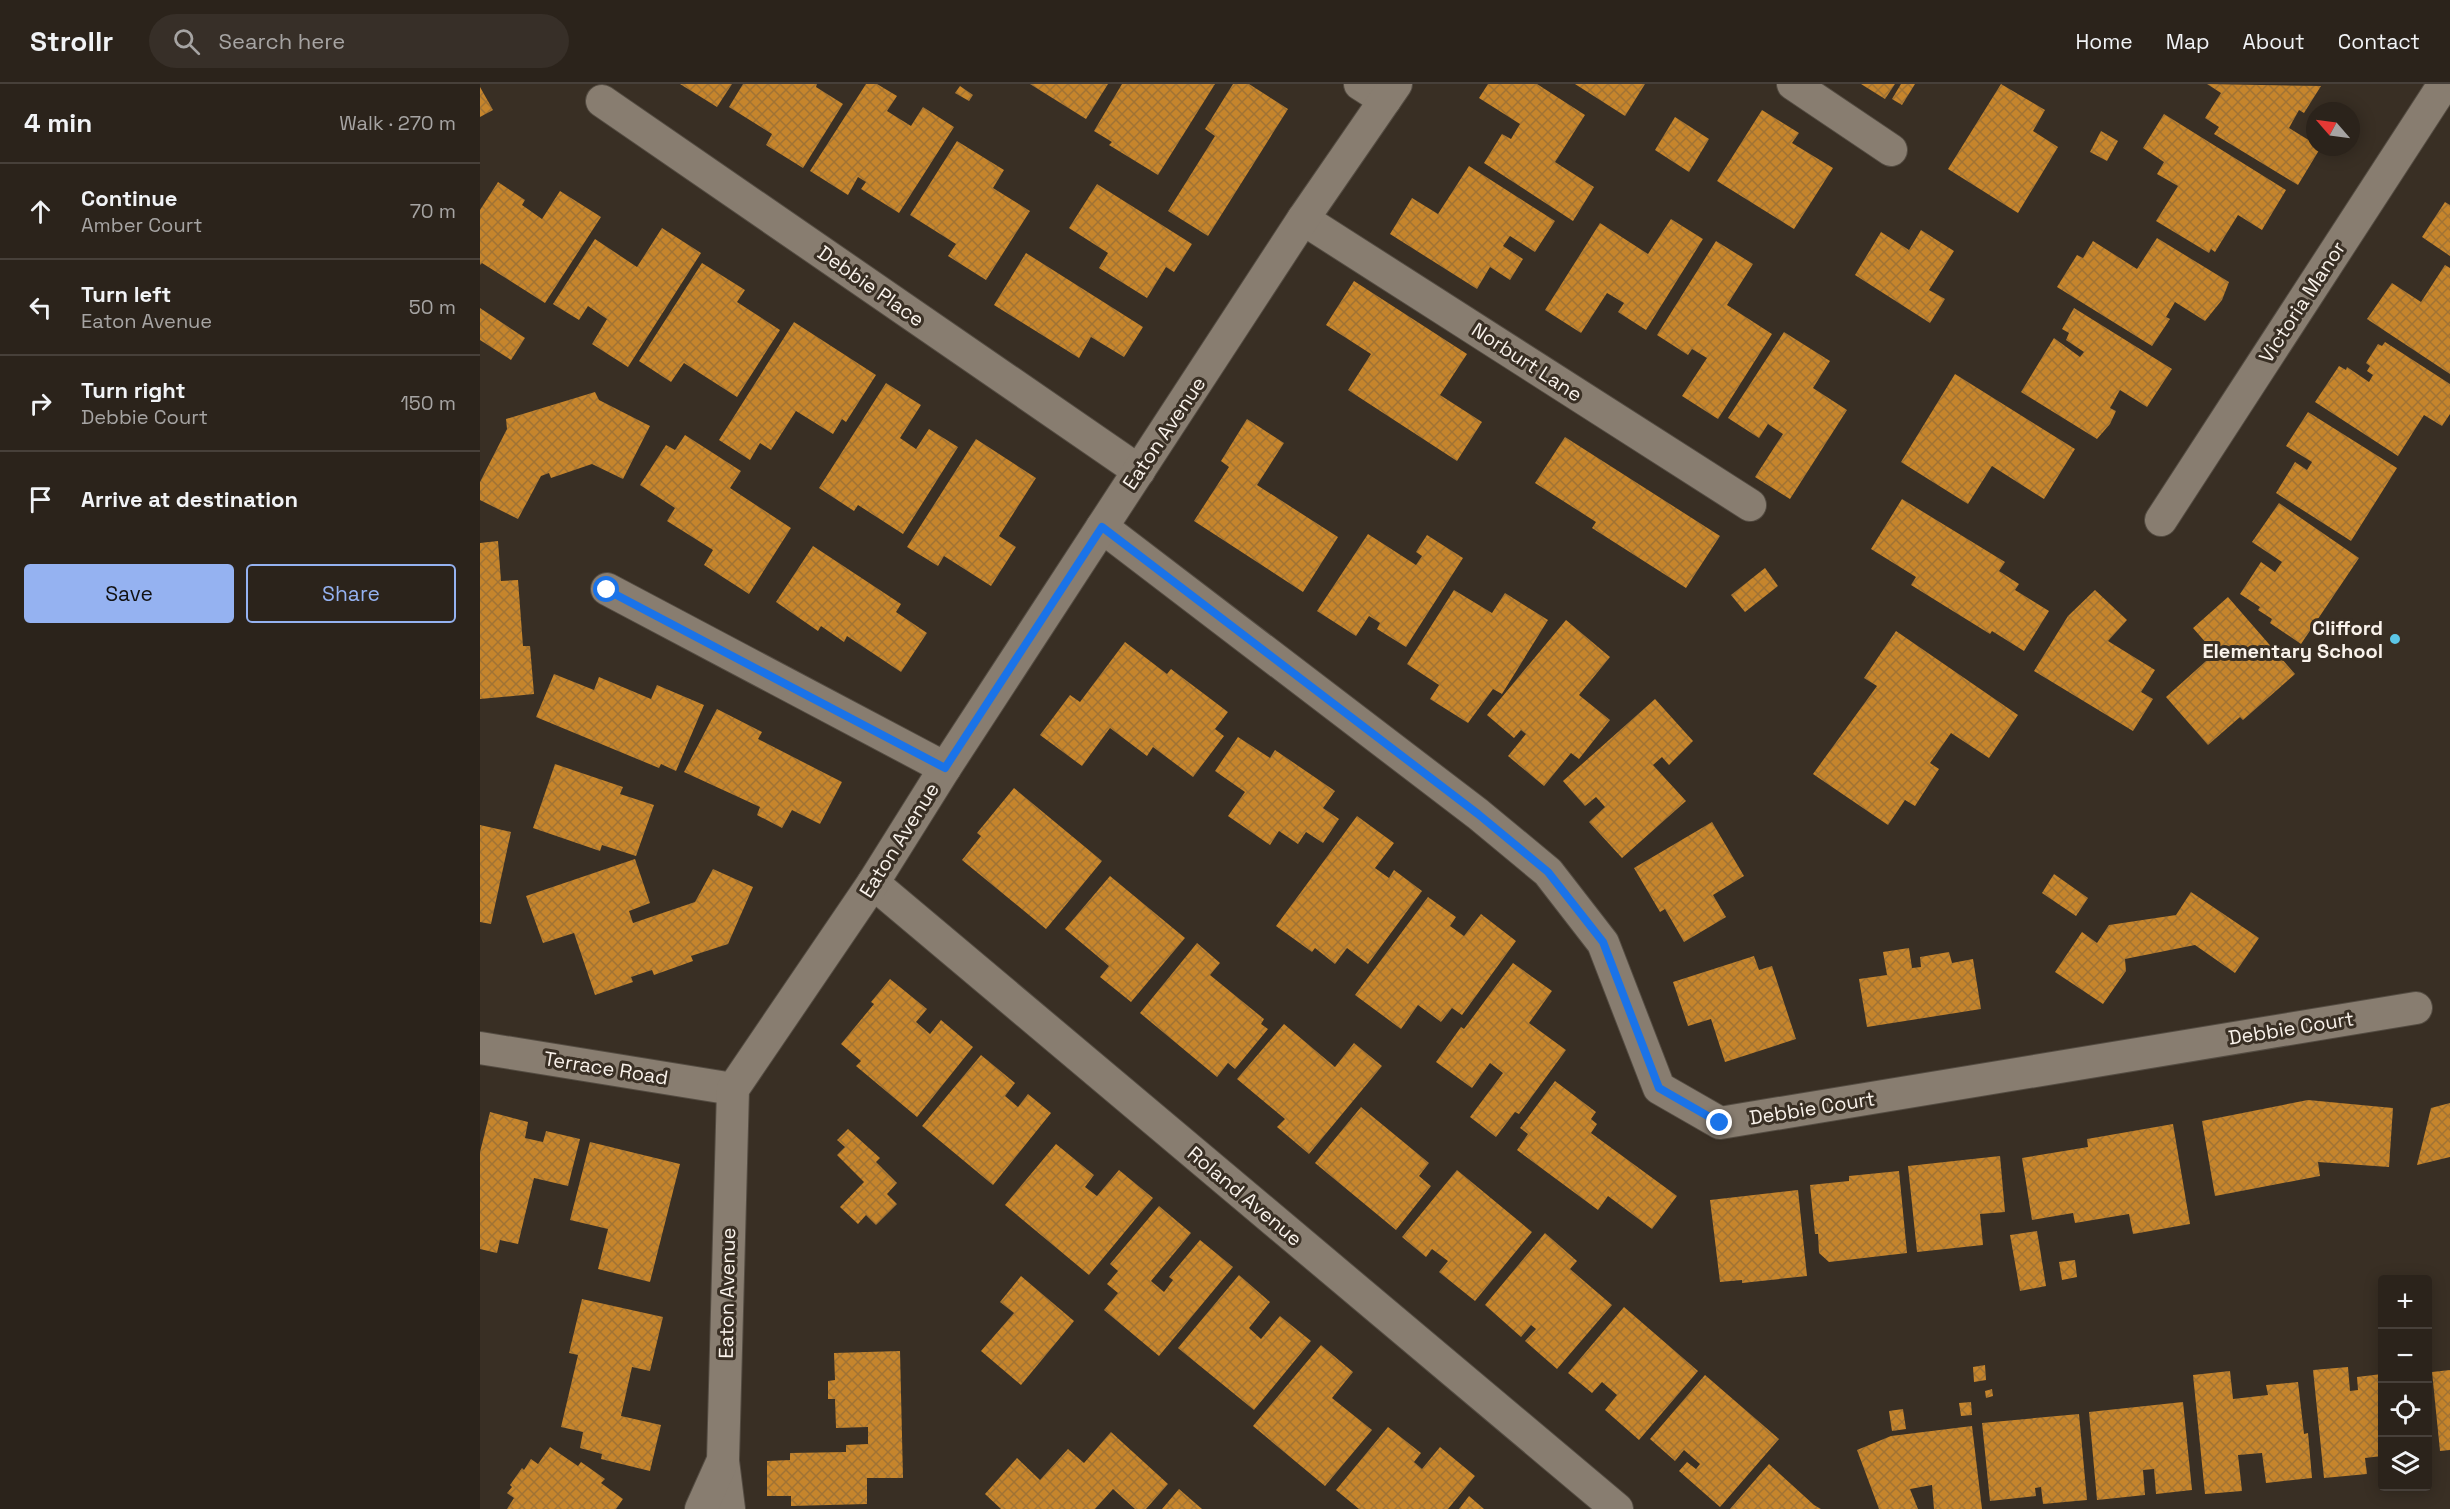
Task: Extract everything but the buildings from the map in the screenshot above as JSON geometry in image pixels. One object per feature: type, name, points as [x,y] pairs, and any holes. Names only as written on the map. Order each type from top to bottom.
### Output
[{"type":"street","points":[[1793,84],[1890,150]]},
{"type":"street","name":"Victoria Manor","points":[[2161,520],[2444,84]]},
{"type":"street","name":"Eaton Avenue","points":[[701,1509],[723,1460],[733,1089],[873,883],[945,768],[1304,219],[1380,90]]},
{"type":"street","name":"Debbie Place","points":[[602,101],[1139,471]]},
{"type":"street","name":"Norburt Lane","points":[[1304,219],[1750,505]]},
{"type":"street","name":"Debbie Court","points":[[1102,527],[1478,814],[1548,872],[1603,942],[1659,1088],[1720,1123],[2416,1008]]},
{"type":"street","points":[[607,590],[945,768]]},
{"type":"street","name":"Roland Avenue","points":[[873,883],[1617,1509]]},
{"type":"street","name":"Terrace Road","points":[[480,1048],[733,1089]]},
{"type":"street","points":[[723,1460],[729,1509]]},
{"type":"place","name":"Clifford Elementary School","points":[[2395,639]]},
{"type":"route","points":[[607,590],[945,768],[1102,527],[1478,814],[1548,872],[1603,942],[1659,1088],[1720,1123]]}]
